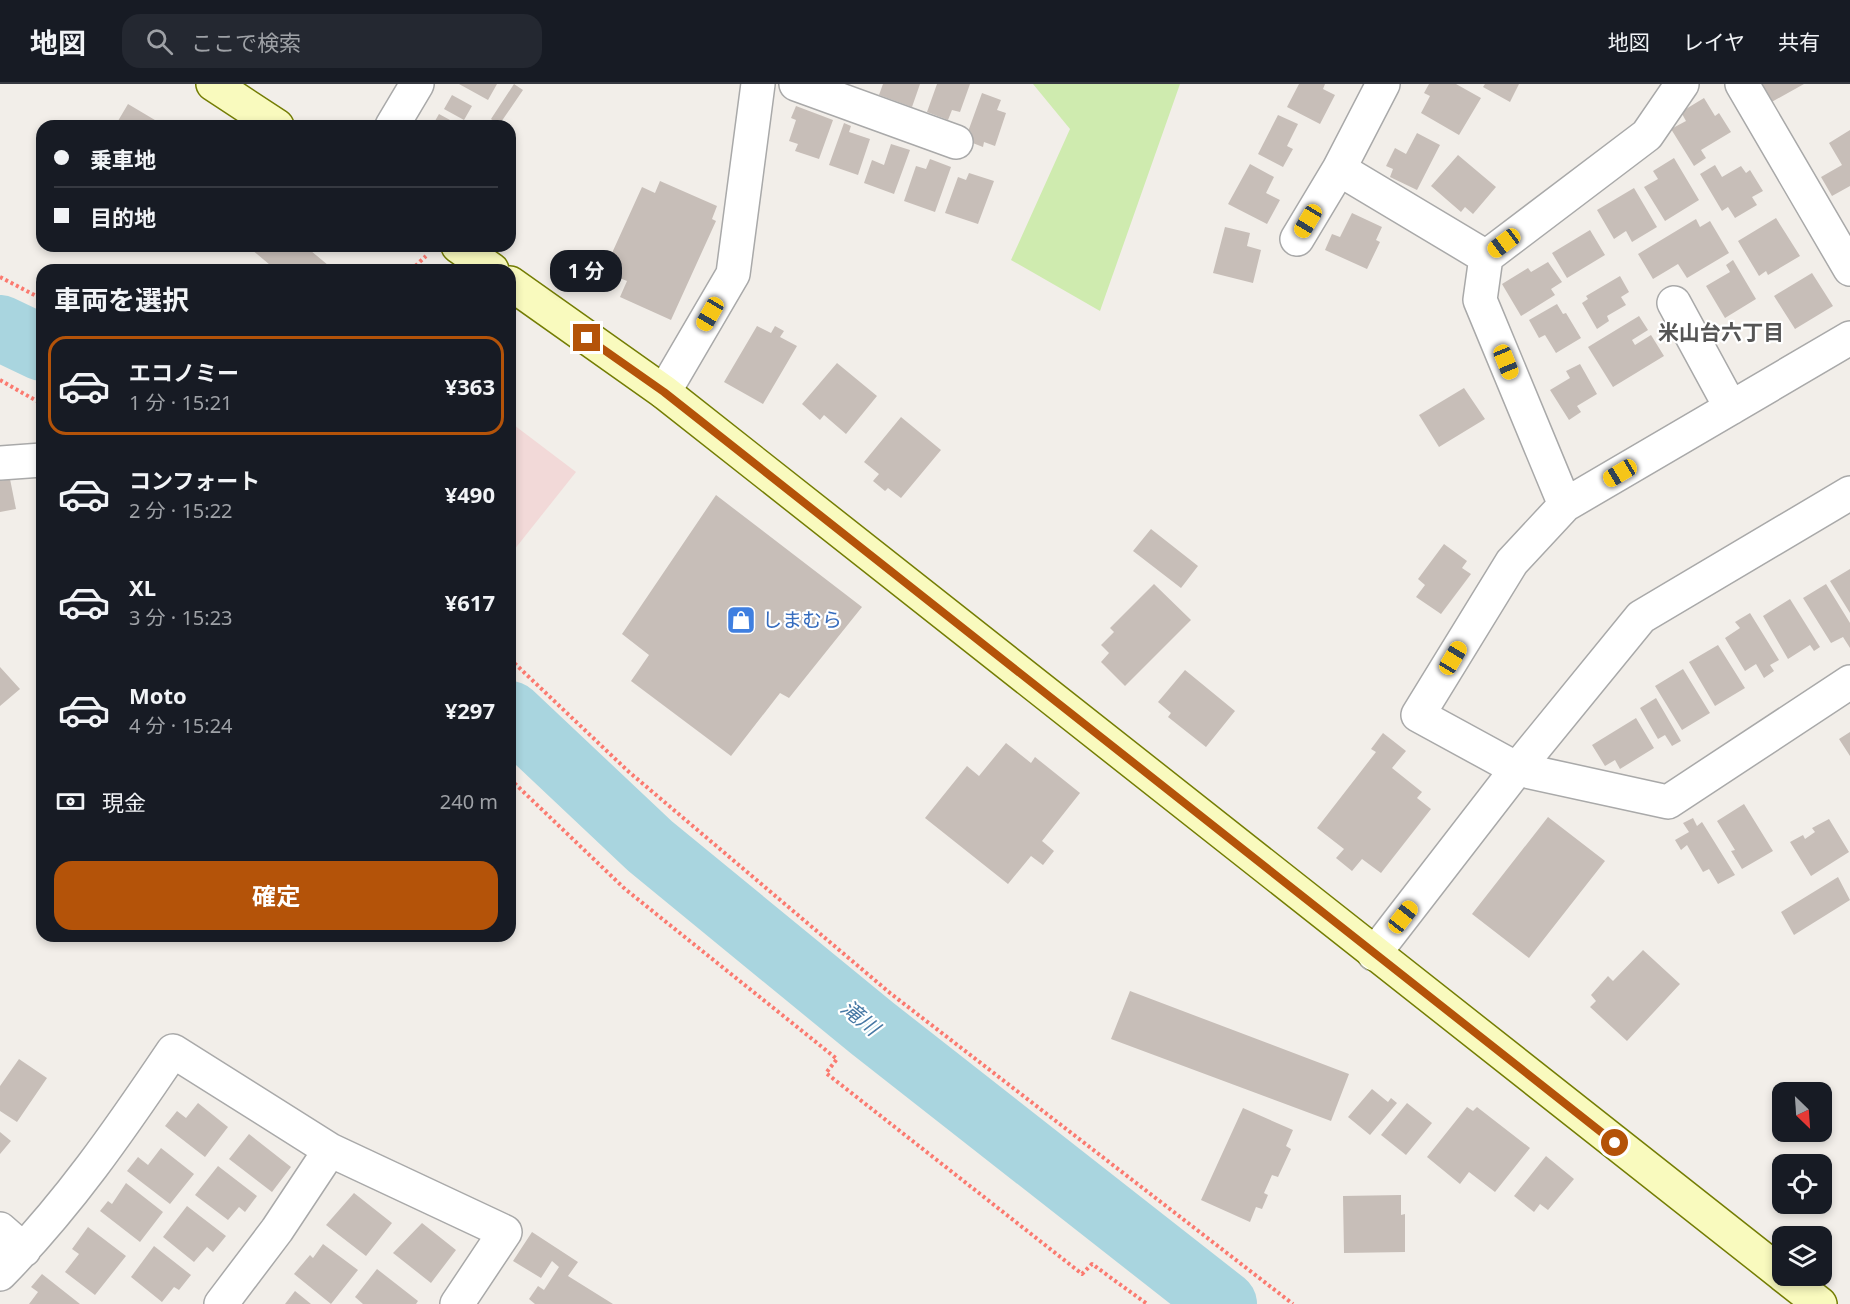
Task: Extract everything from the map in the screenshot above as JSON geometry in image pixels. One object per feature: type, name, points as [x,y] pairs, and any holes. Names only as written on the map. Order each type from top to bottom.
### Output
[{"type":"street","points":[[213,84],[268,120]]},
{"type":"street","points":[[396,120],[417,84]]},
{"type":"street","points":[[664,392],[733,274],[758,84]]},
{"type":"street","points":[[796,84],[956,142]]},
{"type":"street","points":[[1297,239],[1339,170],[1383,84]]},
{"type":"street","points":[[1565,506],[1480,300],[1486,257],[1647,135],[1682,84]]},
{"type":"street","points":[[1742,84],[1850,269]]},
{"type":"street","points":[[1339,170],[1486,257]]},
{"type":"street","points":[[466,252],[484,264]]},
{"type":"street","points":[[516,287],[664,392],[1772,1266]]},
{"type":"street","points":[[1674,303],[1731,408]]},
{"type":"street","points":[[1850,338],[1565,506],[1512,562],[1418,715],[1517,769],[1668,802],[1850,682]]},
{"type":"street","points":[[0,463],[36,460]]},
{"type":"street","points":[[1374,954],[1517,769],[1641,616],[1850,492]]},
{"type":"street","points":[[0,1274],[12,1240],[65,1204],[113,1140],[173,1051],[330,1150],[505,1232],[457,1304]]},
{"type":"street","points":[[221,1304],[277,1230],[330,1150]]},
{"type":"street","points":[[1797,1286],[1820,1304]]},
{"type":"path","points":[[0,277],[36,296]]},
{"type":"path","points":[[0,380],[36,401]]},
{"type":"path","points":[[516,665],[629,772],[890,993],[1293,1304]]},
{"type":"path","points":[[516,785],[625,889],[837,1059],[826,1073],[1082,1274],[1092,1264],[1147,1304]]},
{"type":"shaded area","points":[[516,427],[576,472],[516,547]]},
{"type":"green space","points":[[1033,84],[1180,84],[1100,311],[1011,260],[1070,129]]},
{"type":"building","points":[[459,84],[497,84],[488,100]]},
{"type":"building","points":[[514,84],[523,90],[502,120],[491,119]]},
{"type":"building","points":[[883,84],[920,84],[912,107],[879,95]]},
{"type":"building","points":[[937,84],[970,84],[960,112],[952,110],[948,120],[927,112]]},
{"type":"building","points":[[1299,84],[1325,84],[1323,89],[1335,95],[1320,124],[1287,107]]},
{"type":"building","points":[[1429,84],[1456,84],[1481,98],[1459,135],[1421,113],[1430,96],[1424,93]]},
{"type":"building","points":[[1485,84],[1519,84],[1510,102],[1483,87]]},
{"type":"building","points":[[1758,84],[1804,84],[1768,104]]},
{"type":"building","points":[[982,93],[1001,100],[997,110],[1006,113],[995,146],[984,142],[983,147],[965,140]]},
{"type":"building","points":[[452,95],[472,106],[464,120],[444,109]]},
{"type":"building","points":[[1704,98],[1715,116],[1719,113],[1731,132],[1701,150],[1706,158],[1694,166],[1671,129],[1686,121],[1681,112]]},
{"type":"building","points":[[128,104],[155,120],[119,120]]},
{"type":"building","points":[[796,106],[833,120],[819,159],[795,151],[798,144],[789,141],[796,120],[791,118]]},
{"type":"building","points":[[439,114],[450,120],[436,120]]},
{"type":"building","points":[[1278,115],[1298,124],[1287,146],[1293,149],[1283,167],[1258,154]]},
{"type":"building","points":[[844,123],[851,126],[849,132],[870,139],[858,175],[829,165]]},
{"type":"building","points":[[1850,130],[1850,186],[1832,196],[1821,177],[1842,165],[1829,143]]},
{"type":"building","points":[[1417,133],[1440,145],[1417,190],[1390,177],[1393,169],[1386,166],[1395,148],[1406,154]]},
{"type":"building","points":[[891,144],[910,150],[894,194],[864,183],[872,160],[884,165]]},
{"type":"building","points":[[1458,155],[1496,187],[1473,214],[1465,207],[1461,212],[1431,186]]},
{"type":"building","points":[[1674,158],[1699,200],[1665,221],[1644,187],[1658,179],[1653,171]]},
{"type":"building","points":[[930,159],[951,167],[935,212],[904,201],[916,166],[926,169]]},
{"type":"building","points":[[1250,164],[1274,177],[1266,193],[1280,200],[1267,224],[1228,204]]},
{"type":"building","points":[[1715,165],[1722,177],[1741,166],[1746,173],[1750,170],[1763,191],[1752,197],[1757,205],[1735,218],[1728,207],[1722,211],[1700,174]]},
{"type":"building","points":[[969,173],[994,181],[978,224],[945,213],[958,177],[966,180]]},
{"type":"building","points":[[660,181],[717,206],[712,219],[716,221],[671,320],[620,297],[627,281],[610,274],[618,256],[612,253],[642,187],[655,193]]},
{"type":"building","points":[[1634,188],[1657,227],[1632,242],[1626,231],[1614,239],[1597,210]]},
{"type":"building","points":[[1352,213],[1382,227],[1376,240],[1380,242],[1367,269],[1325,250],[1332,234],[1340,237]]},
{"type":"building","points":[[1776,218],[1800,256],[1768,275],[1766,271],[1759,276],[1738,241]]},
{"type":"building","points":[[1696,219],[1700,227],[1710,221],[1729,253],[1687,278],[1678,264],[1653,279],[1638,254]]},
{"type":"building","points":[[1225,227],[1250,233],[1247,246],[1261,250],[1253,283],[1213,273]]},
{"type":"building","points":[[1590,230],[1605,255],[1567,278],[1552,253]]},
{"type":"building","points":[[255,252],[312,252],[327,264],[269,264]]},
{"type":"building","points":[[1733,260],[1756,299],[1725,318],[1706,286],[1730,272],[1726,265]]},
{"type":"building","points":[[1548,262],[1562,282],[1551,289],[1555,295],[1521,316],[1502,284],[1528,268],[1531,272]]},
{"type":"building","points":[[1812,273],[1833,306],[1795,329],[1774,296]]},
{"type":"building","points":[[1620,276],[1629,292],[1621,297],[1626,305],[1607,316],[1609,321],[1597,329],[1582,303],[1588,299],[1586,296]]},
{"type":"building","points":[[1557,304],[1563,314],[1566,313],[1581,338],[1556,353],[1545,335],[1539,338],[1529,320]]},
{"type":"building","points":[[1639,316],[1648,330],[1632,340],[1635,345],[1651,335],[1664,356],[1613,387],[1588,347]]},
{"type":"building","points":[[757,326],[771,333],[775,326],[784,331],[780,337],[797,346],[763,404],[724,382]]},
{"type":"building","points":[[837,363],[877,396],[846,434],[824,415],[820,420],[802,404]]},
{"type":"building","points":[[1580,364],[1597,394],[1577,406],[1581,412],[1569,420],[1550,390],[1570,378],[1566,371]]},
{"type":"building","points":[[1464,388],[1485,419],[1439,447],[1419,415]]},
{"type":"building","points":[[901,417],[941,450],[901,498],[888,488],[885,491],[873,481],[879,474],[864,462]]},
{"type":"building","points":[[10,479],[16,509],[0,512],[0,481]]},
{"type":"building","name":"しまむら","points":[[716,495],[862,607],[789,698],[780,693],[731,756],[631,681],[649,655],[622,634]]},
{"type":"building","points":[[1151,529],[1198,566],[1181,588],[1133,551]]},
{"type":"building","points":[[1444,544],[1467,561],[1462,568],[1471,574],[1441,614],[1416,597],[1425,585],[1418,579]]},
{"type":"building","points":[[1850,569],[1850,613],[1830,581]]},
{"type":"building","points":[[1154,584],[1191,620],[1125,686],[1101,662],[1109,653],[1101,645],[1114,632],[1110,628]]},
{"type":"building","points":[[1826,584],[1850,623],[1850,648],[1843,637],[1831,643],[1803,598]]},
{"type":"building","points":[[1790,599],[1820,647],[1814,651],[1810,645],[1788,659],[1763,616]]},
{"type":"building","points":[[1750,613],[1779,660],[1770,665],[1774,671],[1764,678],[1756,664],[1745,671],[1725,638],[1740,628],[1735,622]]},
{"type":"building","points":[[1718,645],[1745,688],[1715,706],[1689,662]]},
{"type":"building","points":[[0,667],[20,689],[0,706]]},
{"type":"building","points":[[1683,669],[1710,713],[1682,730],[1655,686]]},
{"type":"building","points":[[1185,670],[1235,711],[1206,747],[1168,717],[1171,713],[1158,702]]},
{"type":"building","points":[[1656,698],[1681,741],[1672,746],[1665,735],[1658,739],[1640,708]]},
{"type":"building","points":[[1636,718],[1654,748],[1620,769],[1615,760],[1605,766],[1592,745]]},
{"type":"building","points":[[1850,732],[1850,756],[1839,739]]},
{"type":"building","points":[[1383,733],[1406,751],[1392,768],[1422,792],[1417,798],[1431,809],[1381,873],[1362,859],[1352,871],[1336,858],[1344,849],[1317,828],[1376,752],[1371,749]]},
{"type":"building","points":[[1006,743],[1031,763],[1035,757],[1080,793],[1042,841],[1054,851],[1043,865],[1031,856],[1008,884],[925,818],[967,766],[979,776]]},
{"type":"building","points":[[1744,804],[1773,851],[1742,869],[1731,851],[1735,850],[1717,821]]},
{"type":"building","points":[[1548,817],[1605,861],[1529,958],[1472,914]]},
{"type":"building","points":[[1693,818],[1697,826],[1702,822],[1735,875],[1718,884],[1709,869],[1703,872],[1687,845],[1681,850],[1675,840],[1689,832],[1683,823]]},
{"type":"building","points":[[1829,819],[1849,852],[1811,876],[1790,842],[1803,835],[1805,839],[1815,832],[1812,828]]},
{"type":"building","points":[[1838,877],[1850,900],[1794,935],[1781,912]]},
{"type":"building","points":[[1643,950],[1680,984],[1627,1041],[1590,1007],[1596,1001],[1591,995],[1608,976],[1613,981]]},
{"type":"building","points":[[1130,991],[1349,1074],[1331,1121],[1111,1039]]},
{"type":"building","points":[[19,1059],[47,1078],[17,1122],[0,1111],[0,1086]]},
{"type":"building","points":[[1372,1089],[1388,1102],[1391,1098],[1397,1103],[1370,1135],[1348,1117]]},
{"type":"building","points":[[198,1103],[228,1127],[205,1157],[165,1126],[177,1111],[186,1118]]},
{"type":"building","points":[[1407,1103],[1432,1123],[1406,1155],[1381,1135]]},
{"type":"building","points":[[1467,1107],[1473,1111],[1477,1107],[1530,1148],[1495,1192],[1469,1172],[1460,1184],[1427,1157]]},
{"type":"building","points":[[1243,1108],[1293,1130],[1286,1146],[1291,1149],[1278,1177],[1272,1175],[1264,1193],[1268,1195],[1262,1209],[1256,1207],[1250,1222],[1201,1200]]},
{"type":"building","points":[[0,1132],[11,1141],[0,1154]]},
{"type":"building","points":[[249,1134],[291,1167],[272,1192],[229,1159]]},
{"type":"building","points":[[161,1148],[194,1174],[170,1204],[127,1171],[138,1157],[148,1165]]},
{"type":"building","points":[[1546,1156],[1574,1179],[1548,1210],[1540,1204],[1534,1212],[1514,1196]]},
{"type":"building","points":[[218,1166],[257,1196],[245,1212],[239,1207],[228,1220],[195,1195]]},
{"type":"building","points":[[126,1183],[163,1212],[140,1242],[100,1211],[108,1201],[112,1204]]},
{"type":"building","points":[[354,1193],[392,1223],[366,1256],[326,1225]]},
{"type":"building","points":[[1401,1195],[1401,1215],[1405,1214],[1405,1252],[1344,1253],[1343,1196]]},
{"type":"building","points":[[187,1206],[226,1236],[213,1252],[207,1247],[194,1262],[163,1237]]},
{"type":"building","points":[[422,1223],[456,1250],[431,1283],[393,1253]]},
{"type":"building","points":[[88,1227],[126,1256],[95,1295],[65,1272],[79,1254],[72,1249]]},
{"type":"building","points":[[532,1232],[578,1262],[568,1276],[613,1304],[535,1304],[529,1299],[538,1286],[544,1290],[559,1267],[552,1261],[541,1278],[513,1261]]},
{"type":"building","points":[[323,1244],[358,1270],[331,1304],[294,1274],[310,1255],[313,1258]]},
{"type":"building","points":[[154,1246],[191,1275],[179,1290],[174,1287],[162,1302],[131,1277]]},
{"type":"building","points":[[377,1269],[418,1301],[416,1304],[363,1304],[355,1297]]},
{"type":"building","points":[[42,1274],[80,1304],[29,1304],[38,1292],[31,1287]]},
{"type":"building","points":[[295,1291],[311,1304],[285,1304]]},
{"type":"waterway","name":"滝川","points":[[0,328],[36,345]]},
{"type":"waterway","name":"滝川","points":[[516,720],[650,846],[872,1028],[1224,1304]]},
{"type":"place","name":"しまむら","points":[[741,620]]},
{"type":"district","name":"米山台六丁目","points":[[1721,333]]},
{"type":"route","points":[[587,338],[664,392],[1615,1143]]}]
